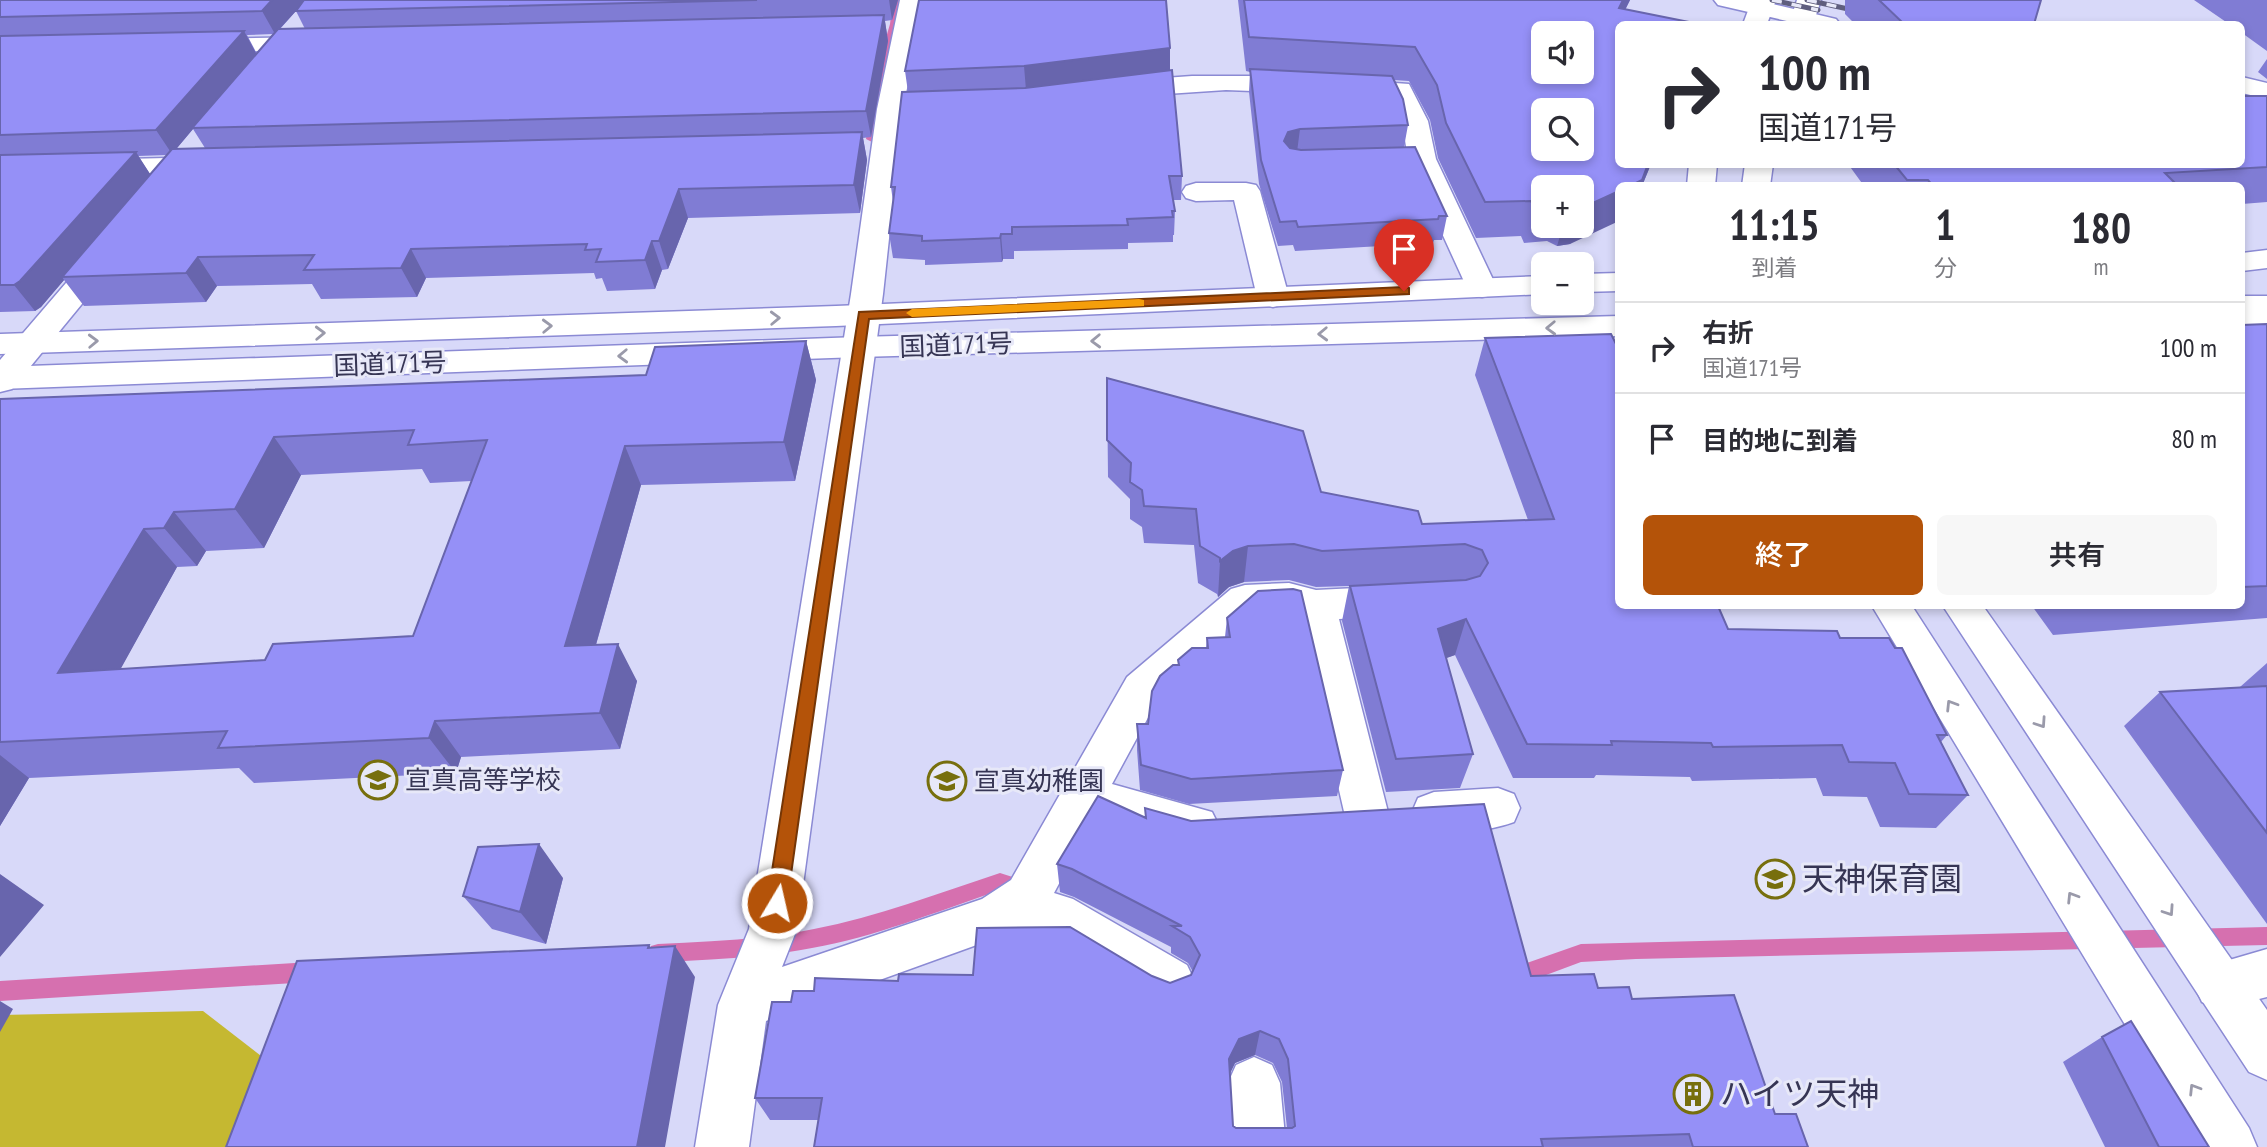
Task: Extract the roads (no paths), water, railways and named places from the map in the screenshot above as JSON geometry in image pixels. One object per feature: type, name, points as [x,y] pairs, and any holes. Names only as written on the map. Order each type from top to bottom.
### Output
[{"type":"main road","points":[[1726,0],[1760,11],[1804,14],[1821,21]]},
{"type":"main road","points":[[258,75],[305,18]]},
{"type":"main road","points":[[722,1147],[743,1004],[773,929],[861,331],[872,149],[905,106],[897,20]]},
{"type":"main road","points":[[175,47],[338,43]]},
{"type":"main road","points":[[1094,93],[1175,82],[1231,81],[1400,89],[1415,121],[1422,159],[1482,288]]},
{"type":"main road","points":[[2245,86],[2267,90]]},
{"type":"main road","points":[[156,196],[206,135]]},
{"type":"main road","points":[[1395,160],[1422,159]]},
{"type":"main road","points":[[0,170],[236,164]]},
{"type":"main road","points":[[1196,192],[1246,191],[1273,297]]},
{"type":"main road","points":[[1,379],[122,237]]},
{"type":"main road","points":[[2245,264],[2267,260]]},
{"type":"main road","points":[[2245,264],[2267,266]]},
{"type":"main road","points":[[1594,283],[1615,282]]},
{"type":"main road","name":"国道171号","points":[[1,379],[861,331],[1273,297],[1531,286]]},
{"type":"main road","points":[[2245,307],[2267,306]]},
{"type":"main road","points":[[2245,310],[2267,331]]},
{"type":"main road","name":"国道171号","points":[[0,344],[861,331],[1615,326]]},
{"type":"main road","points":[[743,1004],[996,916],[1028,894],[1142,689],[1245,600],[1289,598],[1315,605],[1440,598]]},
{"type":"main road","points":[[1315,605],[1346,817],[1498,808]]},
{"type":"main road","points":[[1893,609],[2230,1147]]},
{"type":"main road","points":[[1964,609],[2267,1054]]},
{"type":"main road","points":[[1084,795],[1189,827],[1230,824]]},
{"type":"main road","points":[[996,916],[1056,915],[1170,982]]},
{"type":"main road","points":[[2219,985],[2267,973]]},
{"type":"main road","points":[[1254,1083],[1259,1147]]},
{"type":"waterway","points":[[872,139],[881,72],[895,24],[898,0]]},
{"type":"waterway","points":[[658,953],[733,949],[813,939],[886,920],[1000,882],[1024,889]]},
{"type":"waterway","points":[[1511,978],[1581,953],[2267,936]]},
{"type":"waterway","points":[[0,991],[311,972]]},
{"type":"railway","points":[[1772,0],[1818,10]]},
{"type":"railway","points":[[1807,0],[1862,12]]},
{"type":"place","name":"宣真高等学校","points":[[378,780]]},
{"type":"place","name":"宣真幼稚園","points":[[947,781]]},
{"type":"place","name":"天神保育園","points":[[1775,879]]},
{"type":"place","name":"ハイツ天神","points":[[1693,1094]]}]
